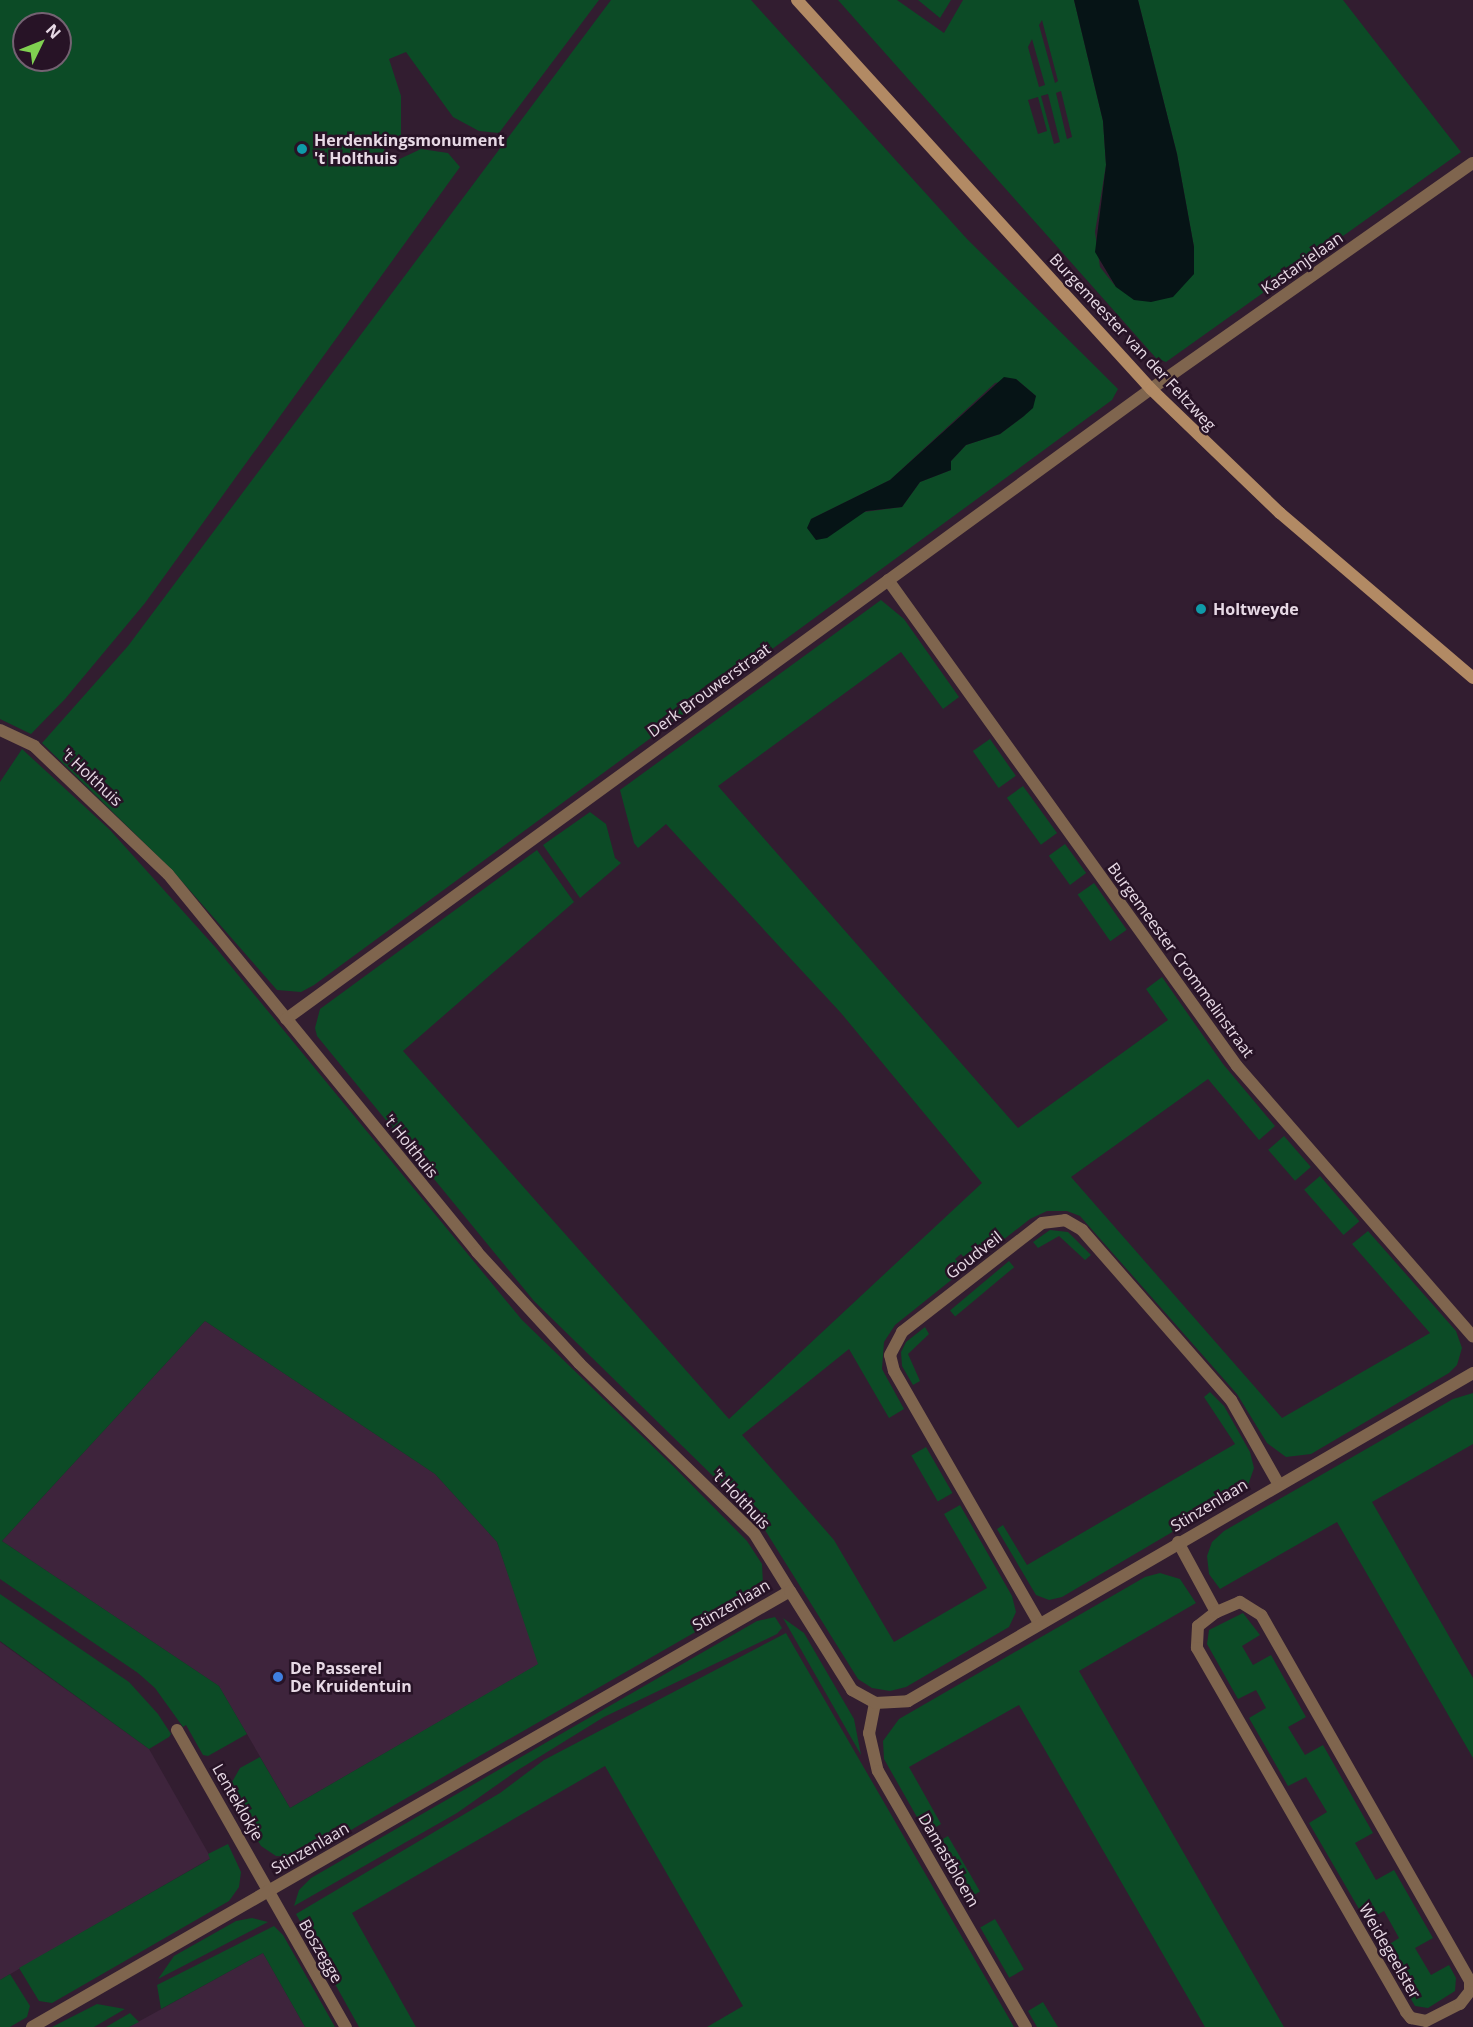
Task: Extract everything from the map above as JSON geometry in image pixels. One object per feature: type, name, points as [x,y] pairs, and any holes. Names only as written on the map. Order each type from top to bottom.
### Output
[{"type":"street","name":"Burgemeester van der Feltzweg","points":[[797,0],[1151,389],[1280,513],[1473,678]]},
{"type":"street","name":"Kastanjelaan","points":[[1151,389],[1473,163]]},
{"type":"street","name":"Derk Brouwerstraat","points":[[286,1019],[1151,389]]},
{"type":"street","name":"Burgemeester Crommelinstraat","points":[[888,580],[1237,1066],[1473,1337]]},
{"type":"street","name":"'t Holthuis","points":[[0,730],[34,746],[160,866],[525,1308],[754,1533],[790,1591]]},
{"type":"street","name":"Goudveil","points":[[1039,1623],[894,1371],[890,1355],[902,1332],[1042,1222],[1065,1220],[1082,1230],[1231,1400],[1278,1483]]},
{"type":"street","name":"Stinzenlaan","points":[[32,2027],[790,1591],[846,1683],[875,1702],[908,1701],[1278,1483],[1473,1373]]},
{"type":"street","points":[[1178,1542],[1216,1612]]},
{"type":"street","name":"Weidegeelster","points":[[1239,1602],[1261,1615],[1470,1981],[1470,1991],[1460,2004],[1426,2021],[1411,2018],[1406,2012],[1197,1648],[1198,1626],[1216,1612],[1239,1602]]},
{"type":"street","name":"Damastbloem","points":[[875,1702],[869,1733],[878,1771],[1026,2027]]},
{"type":"street","name":"Lenteklokje","points":[[177,1730],[268,1891]]},
{"type":"street","name":"Boszegge","points":[[268,1891],[346,2027]]},
{"type":"shaded area","points":[[1074,0],[1138,0],[1177,154],[1194,247],[1194,274],[1173,297],[1151,302],[1134,300],[1116,287],[1095,252],[1106,165],[1103,121]]},
{"type":"shaded area","points":[[1004,377],[1016,379],[1036,396],[1033,408],[1024,416],[1000,434],[966,445],[951,461],[951,470],[920,482],[902,507],[866,511],[827,538],[816,540],[807,528],[811,519],[890,480]]},
{"type":"shaded area","points":[[205,1321],[435,1474],[497,1542],[539,1664],[290,1808],[219,1686],[2,1541]]},
{"type":"shaded area","points":[[0,1642],[149,1749],[211,1858],[0,1980]]},
{"type":"shaded area","points":[[263,1953],[305,2027],[129,2027]]},
{"type":"green space","points":[[0,0],[599,0],[499,133],[479,131],[453,117],[406,52],[389,59],[401,96],[401,136],[382,145],[391,163],[421,149],[448,153],[460,167],[145,603],[65,699],[31,734],[0,719]]},
{"type":"green space","points":[[611,0],[751,0],[967,239],[1118,389],[1112,400],[314,985],[301,992],[277,990],[172,870],[42,743],[128,646]],"holes":[[[1016,379],[1036,396],[1024,416],[1000,434],[966,445],[951,461],[951,470],[920,482],[902,507],[811,519],[890,480],[995,383]]]},
{"type":"green space","points":[[838,0],[897,0],[944,33],[963,0],[1074,0],[1103,121],[1106,165],[1095,232],[1100,267],[1116,287],[1194,274],[1194,247],[1177,154],[1138,0],[1343,0],[1461,152],[1166,362],[1156,358]],"holes":[[[1042,20],[1058,81],[1055,83],[1039,25]],[[1032,39],[1045,85],[1039,87],[1028,47]],[[1061,91],[1072,137],[1067,139],[1056,93]],[[1048,94],[1060,142],[1054,144],[1041,96]],[[1038,97],[1047,131],[1038,134],[1028,100]]]},
{"type":"green space","points":[[918,0],[951,0],[940,18]]},
{"type":"green space","points":[[881,600],[904,619],[959,697],[943,709],[901,652],[718,786],[1018,1128],[1168,1020],[1146,989],[1162,977],[1223,1064],[1275,1126],[1259,1140],[1208,1079],[1071,1177],[1282,1418],[1430,1333],[1352,1244],[1368,1231],[1456,1331],[1462,1348],[1457,1365],[1449,1373],[1311,1454],[1286,1457],[1267,1443],[1237,1394],[1080,1216],[1067,1211],[1047,1211],[1030,1219],[971,1265],[961,1254],[955,1259],[965,1269],[895,1325],[884,1342],[882,1369],[904,1409],[889,1418],[849,1349],[742,1435],[834,1540],[894,1642],[987,1588],[944,1514],[960,1505],[1012,1596],[1016,1612],[1009,1627],[906,1687],[890,1691],[872,1688],[858,1679],[760,1522],[534,1301],[317,1036],[315,1028],[320,1009],[537,850],[574,902],[403,1051],[729,1419],[982,1183],[841,1013],[666,824],[638,848],[634,843],[620,790]]},
{"type":"green space","points":[[990,739],[1016,776],[999,788],[973,751]]},
{"type":"green space","points":[[22,749],[110,830],[216,948],[522,1320],[747,1541],[762,1564],[763,1584],[751,1600],[304,1857],[276,1856],[261,1846],[232,1798],[232,1782],[240,1768],[260,1757],[290,1808],[538,1664],[497,1542],[435,1474],[205,1321],[2,1541],[219,1686],[247,1734],[208,1756],[203,1755],[186,1725],[183,1727],[155,1688],[138,1673],[0,1579],[0,782]]},
{"type":"green space","points":[[1023,786],[1057,833],[1041,845],[1007,798]]},
{"type":"green space","points":[[590,812],[606,824],[615,858],[621,863],[580,898],[543,845]]},
{"type":"green space","points":[[1065,844],[1086,873],[1070,885],[1049,856]]},
{"type":"green space","points":[[1094,883],[1127,930],[1110,941],[1078,894]]},
{"type":"green space","points":[[1284,1136],[1311,1167],[1295,1181],[1268,1150]]},
{"type":"green space","points":[[1320,1176],[1359,1221],[1344,1235],[1304,1190]]},
{"type":"green space","points":[[1050,1230],[1068,1232],[1091,1255],[1085,1260],[1059,1236],[1038,1248],[1033,1242]]},
{"type":"green space","points":[[1009,1261],[1014,1267],[955,1317],[950,1310]]},
{"type":"green space","points":[[925,1327],[929,1334],[908,1354],[920,1381],[913,1385],[902,1366],[901,1352],[906,1342]]},
{"type":"green space","points":[[1210,1392],[1224,1406],[1250,1452],[1254,1468],[1247,1488],[1062,1597],[1049,1600],[1036,1595],[997,1529],[1003,1525],[1027,1565],[1235,1444],[1204,1397]]},
{"type":"green space","points":[[1473,1393],[1473,1444],[1372,1502],[1473,1678],[1473,1758],[1337,1522],[1220,1589],[1209,1574],[1207,1556],[1212,1542],[1224,1531],[1453,1399]]},
{"type":"green space","points":[[926,1447],[952,1493],[938,1501],[911,1456]]},
{"type":"green space","points":[[1160,1573],[1180,1579],[1196,1603],[1079,1671],[1284,2027],[1205,2027],[1019,1705],[909,1767],[941,1824],[926,1833],[884,1759],[883,1741],[899,1719],[1145,1577]]},
{"type":"green space","points":[[0,1594],[129,1682],[158,1714],[171,1734],[169,1737],[149,1749],[0,1641]]},
{"type":"green space","points":[[1243,1613],[1260,1635],[1242,1646],[1253,1665],[1271,1655],[1306,1717],[1288,1727],[1305,1755],[1323,1745],[1373,1833],[1355,1843],[1376,1880],[1394,1870],[1433,1938],[1415,1948],[1431,1975],[1449,1965],[1456,1978],[1455,1991],[1428,2008],[1415,2006],[1382,1949],[1399,1938],[1384,1911],[1366,1921],[1309,1823],[1327,1812],[1306,1777],[1288,1786],[1249,1718],[1266,1708],[1256,1690],[1238,1699],[1207,1644],[1209,1630]]},
{"type":"green space","points":[[775,1617],[782,1628],[777,1634],[604,1717],[518,1770],[457,1813],[294,1906],[299,1890],[311,1878],[757,1621]]},
{"type":"green space","points":[[783,1618],[804,1633],[854,1719],[861,1755]]},
{"type":"green space","points":[[786,1633],[1014,2027],[707,2027],[743,2006],[605,1766],[352,1913],[416,2027],[359,2027],[296,1914],[500,1793],[544,1760]]},
{"type":"green space","points":[[948,1836],[980,1891],[965,1900],[933,1844]]},
{"type":"green space","points":[[228,1844],[241,1872],[239,1887],[229,1901],[52,2003],[39,2001],[19,1968],[210,1859],[208,1854]]},
{"type":"green space","points":[[252,1918],[268,1922],[158,1979],[174,1956],[236,1921]]},
{"type":"green space","points":[[995,1919],[1024,1969],[1009,1978],[980,1928]]},
{"type":"green space","points":[[274,1926],[283,1935],[335,2027],[305,2027],[263,1953],[161,2009],[157,1985]]},
{"type":"green space","points":[[10,1974],[30,2006],[27,2017],[10,2027],[0,2027],[0,1980]]},
{"type":"green space","points":[[1043,2002],[1058,2027],[1037,2027],[1028,2011]]},
{"type":"green space","points":[[97,2004],[125,2009],[94,2027],[52,2027]]},
{"type":"green space","points":[[130,2013],[139,2022],[129,2027],[106,2027]]},
{"type":"place","name":"Herdenkingsmonument 't Holthuis","points":[[302,149]]},
{"type":"place","name":"Holtweyde","points":[[1201,609]]},
{"type":"place","name":"De Passerel De Kruidentuin","points":[[278,1677]]}]
